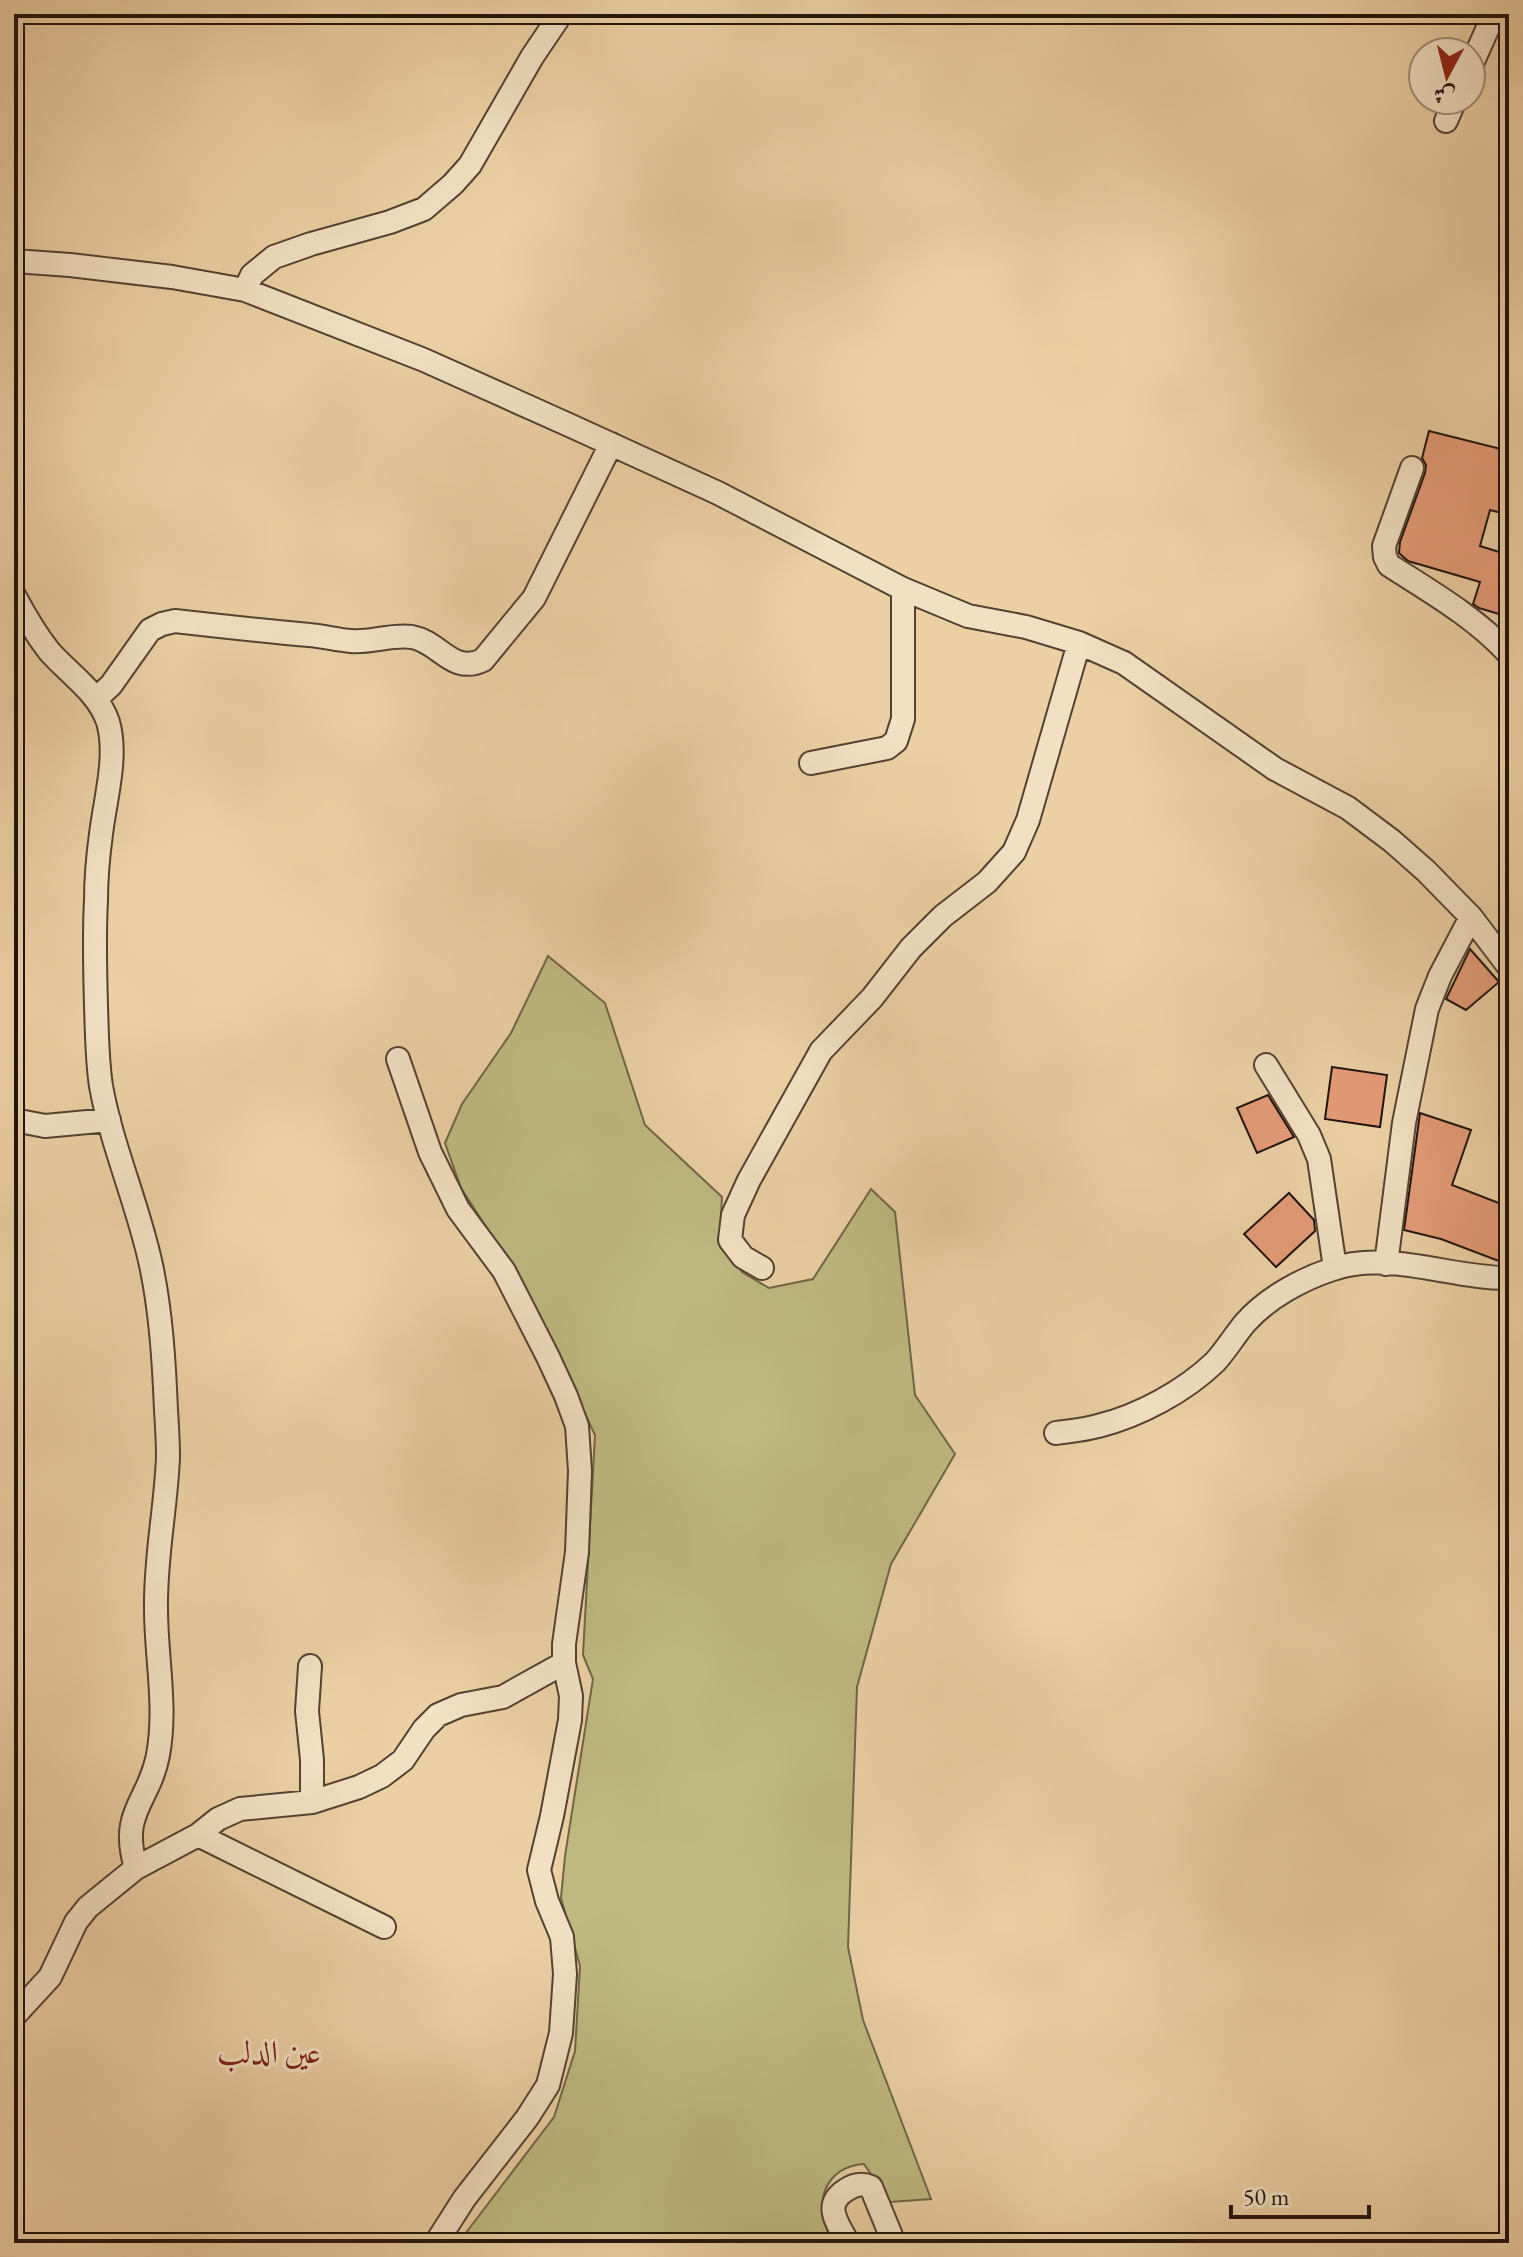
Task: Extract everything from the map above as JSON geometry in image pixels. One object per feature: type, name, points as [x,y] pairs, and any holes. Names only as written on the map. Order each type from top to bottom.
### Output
[{"type":"street","points":[[245,290],[252,275],[274,257],[424,209],[470,165],[532,57],[561,14]]},
{"type":"street","points":[[1484,36],[1494,14]]},
{"type":"street","points":[[1446,121],[1448,116]]},
{"type":"street","points":[[14,261],[172,277],[245,290],[424,360],[611,444],[718,493],[903,589],[968,616],[1026,627],[1079,643],[1124,663],[1275,769],[1348,808],[1415,861],[1471,917],[1509,967]]},
{"type":"street","points":[[96,699],[111,685],[150,630],[175,621],[354,641],[413,637],[461,664],[473,665],[483,660],[534,598],[611,444]]},
{"type":"street","points":[[1412,468],[1384,546],[1389,565],[1465,614],[1509,654]]},
{"type":"street","points":[[811,763],[887,748],[896,741],[903,719],[903,589]]},
{"type":"street","points":[[14,595],[29,623],[50,651],[96,699],[107,721],[111,741],[109,783],[96,882],[97,1043],[101,1084],[116,1152],[151,1266],[165,1379],[167,1444],[156,1609],[161,1737],[151,1779],[139,1800],[130,1833],[136,1868]]},
{"type":"street","points":[[762,1268],[743,1257],[730,1240],[733,1215],[749,1180],[821,1051],[872,998],[911,948],[943,916],[987,882],[1014,852],[1028,820],[1079,643]]},
{"type":"street","points":[[1386,1264],[1404,1123],[1427,1009],[1440,976],[1471,917]]},
{"type":"street","points":[[398,1059],[430,1152],[458,1209],[504,1271],[554,1370],[577,1426],[580,1471],[577,1552],[564,1644],[564,1663],[571,1696],[570,1720],[539,1870],[544,1892],[562,1937],[565,1974],[561,2033],[548,2085],[527,2118],[464,2199],[436,2243]]},
{"type":"street","points":[[1266,1065],[1309,1135],[1319,1159],[1335,1268]]},
{"type":"street","points":[[14,1120],[45,1126],[109,1120]]},
{"type":"street","points":[[1056,1433],[1097,1427],[1156,1404],[1215,1361],[1247,1320],[1267,1304],[1303,1281],[1335,1268],[1386,1264],[1509,1278]]},
{"type":"street","points":[[14,2016],[50,1977],[76,1922],[88,1907],[136,1868],[240,1809],[298,1805],[359,1787],[403,1760],[424,1729],[438,1715],[461,1705],[503,1697],[564,1663]]},
{"type":"street","points":[[310,1666],[307,1711],[312,1802]]},
{"type":"street","points":[[198,1835],[384,1927]]},
{"type":"street","points":[[848,2243],[833,2214],[833,2205],[836,2197],[849,2187],[864,2184],[871,2187],[894,2243]]},
{"type":"shaded area","points":[[548,956],[605,1003],[645,1125],[722,1197],[720,1236],[742,1272],[769,1288],[813,1279],[871,1189],[895,1212],[915,1395],[955,1454],[891,1564],[857,1687],[848,1947],[863,2020],[931,2199],[890,2202],[864,2164],[846,2169],[827,2186],[823,2203],[825,2221],[838,2243],[459,2242],[554,2117],[575,2051],[580,1966],[561,1898],[593,1679],[583,1655],[595,1435],[526,1289],[461,1188],[445,1143],[462,1104],[511,1033]]},
{"type":"building","points":[[1429,431],[1509,451],[1509,515],[1490,510],[1480,546],[1509,555],[1509,617],[1473,604],[1480,582],[1408,561],[1399,553],[1400,542],[1425,473],[1426,465],[1422,458]]},
{"type":"building","points":[[1470,949],[1499,982],[1466,1010],[1446,999]]},
{"type":"building","points":[[1332,1067],[1387,1075],[1380,1127],[1325,1119]]},
{"type":"building","points":[[1268,1095],[1294,1137],[1257,1153],[1237,1108]]},
{"type":"building","points":[[1420,1113],[1471,1130],[1452,1185],[1509,1207],[1509,1251],[1504,1263],[1441,1239],[1404,1230]]},
{"type":"building","points":[[1289,1193],[1314,1220],[1315,1231],[1276,1267],[1244,1234]]},
{"type":"district","name":"عين الدلب","points":[[269,2052]]}]
